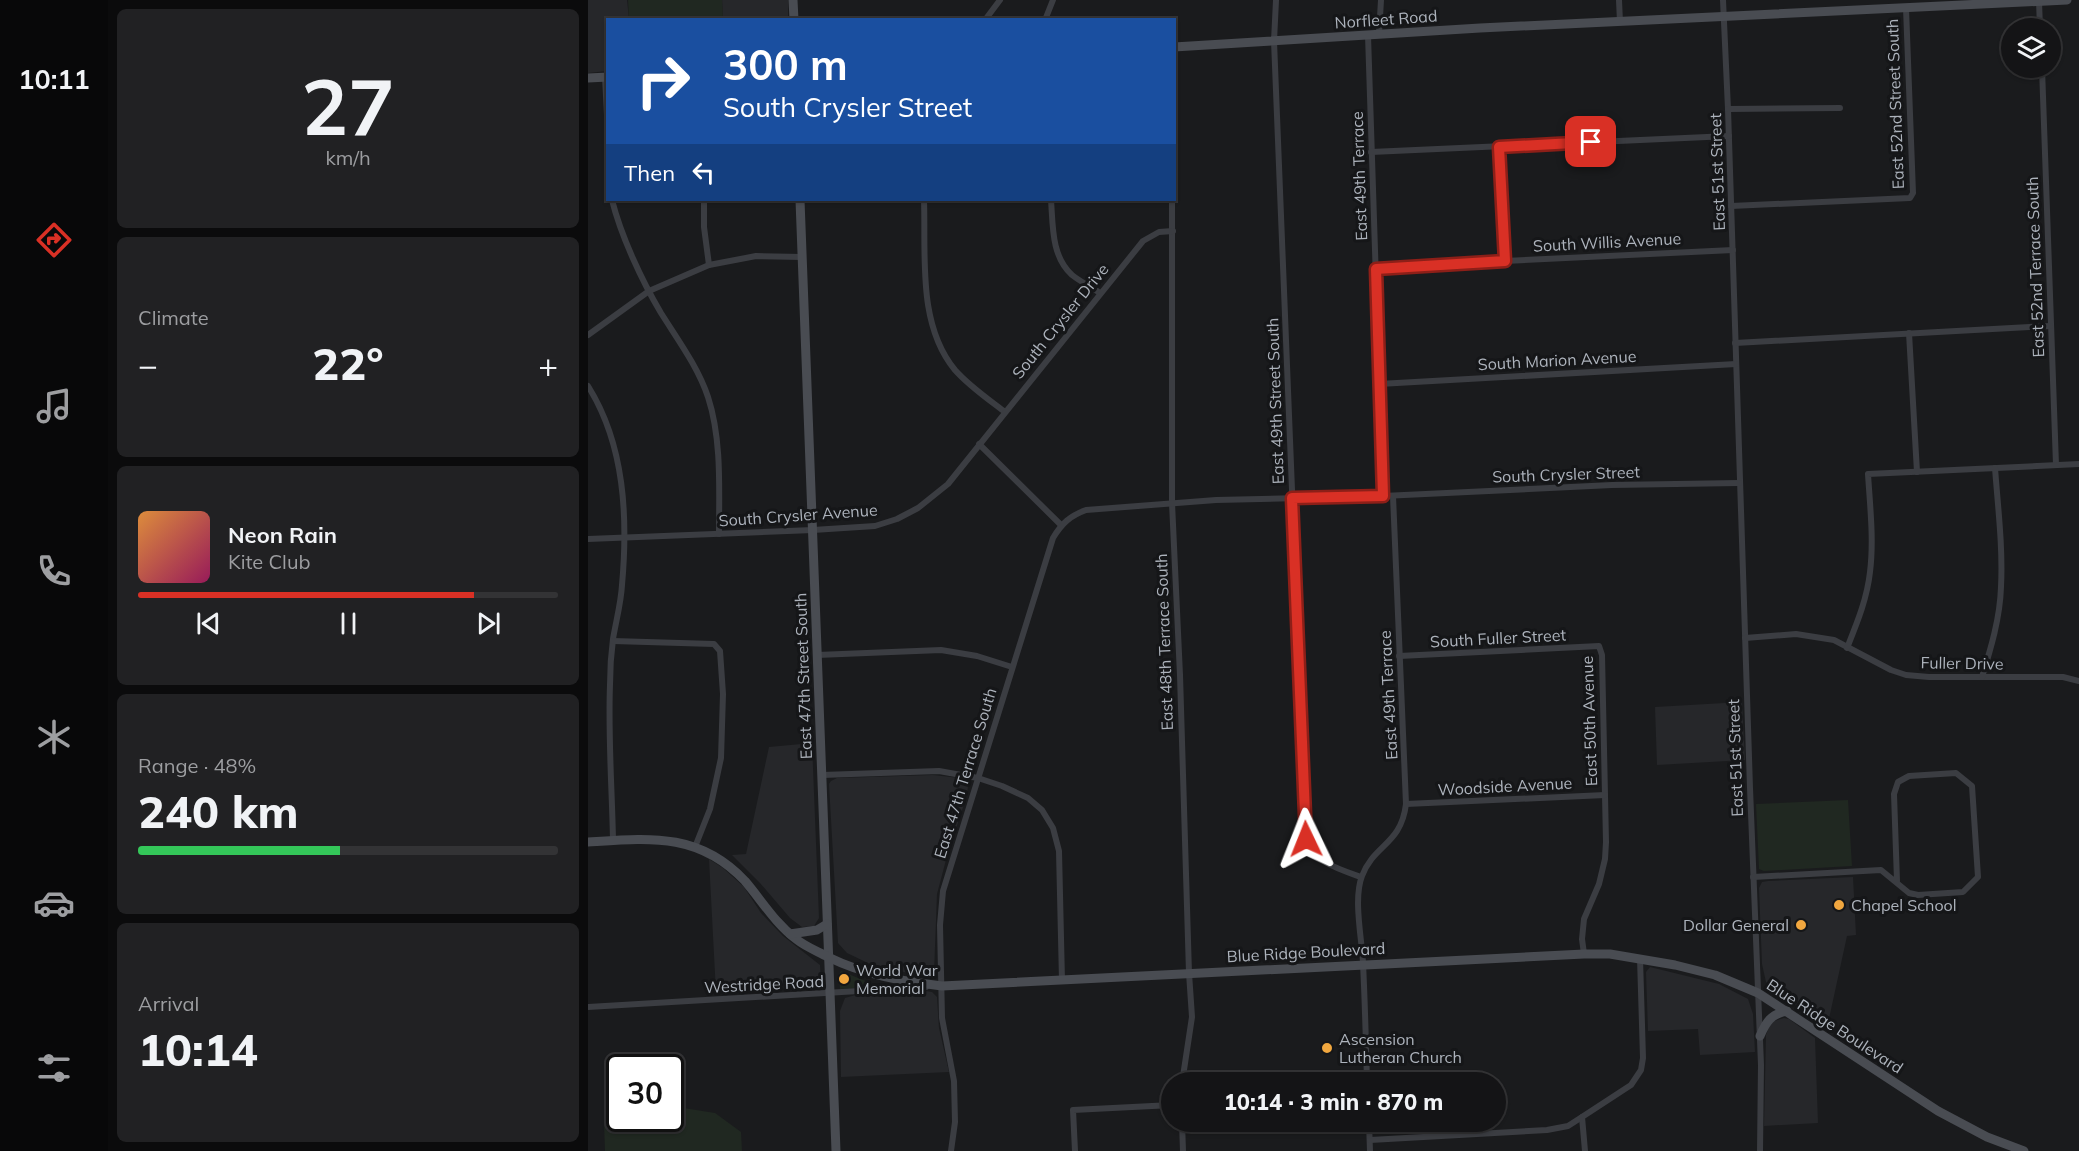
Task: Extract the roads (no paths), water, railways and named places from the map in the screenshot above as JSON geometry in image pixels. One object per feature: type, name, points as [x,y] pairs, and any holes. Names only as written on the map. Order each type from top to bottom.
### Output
[{"type":"street","points":[[793,0],[794,18]]},
{"type":"street","points":[[987,18],[1000,0]]},
{"type":"street","points":[[1046,18],[1053,0]]},
{"type":"street","name":"East 49th Street South","points":[[1276,0],[1274,41],[1306,839],[1310,849],[1320,860],[1361,877]]},
{"type":"street","points":[[1379,34],[1381,0]]},
{"type":"street","points":[[1619,0],[1620,22]]},
{"type":"street","name":"East 51st Street","points":[[1723,0],[1760,1036],[1760,1151]]},
{"type":"street","name":"Norfleet Road","points":[[1176,47],[1480,28],[2067,0]]},
{"type":"street","points":[[2039,1],[2040,18]]},
{"type":"street","name":"East 52nd Street South","points":[[1731,206],[1910,198],[1913,193],[1906,8]]},
{"type":"street","name":"East 49th Terrace","points":[[1368,35],[1383,496]]},
{"type":"street","points":[[588,78],[606,77]]},
{"type":"street","name":"East 52nd Terrace South","points":[[2042,78],[2056,465]]},
{"type":"street","points":[[1728,109],[1840,108]]},
{"type":"street","points":[[1371,152],[1729,136]]},
{"type":"street","points":[[1499,147],[1505,261]]},
{"type":"street","points":[[612,201],[627,243],[649,291],[694,366],[709,398],[718,465],[719,534]]},
{"type":"street","points":[[704,201],[704,227],[709,265]]},
{"type":"street","name":"East 47th Street South","points":[[800,201],[836,1151]]},
{"type":"street","points":[[924,201],[927,308],[938,342],[954,368],[969,384],[1005,412]]},
{"type":"street","points":[[1051,201],[1054,245],[1061,260],[1071,274],[1100,293]]},
{"type":"street","name":"East 48th Terrace South","points":[[1172,201],[1172,503],[1192,1017],[1184,1072]]},
{"type":"street","name":"South Crysler Drive","points":[[979,444],[1143,241],[1159,232],[1173,231]]},
{"type":"street","name":"South Willis Avenue","points":[[1376,269],[1732,250]]},
{"type":"street","points":[[588,335],[649,291],[709,265],[756,256],[802,257]]},
{"type":"street","points":[[1735,343],[2050,326]]},
{"type":"street","points":[[1909,333],[1917,472]]},
{"type":"street","name":"South Marion Avenue","points":[[1379,384],[1736,364]]},
{"type":"street","points":[[588,386],[613,442],[623,489],[622,586],[613,641],[610,687],[613,840]]},
{"type":"street","points":[[979,444],[1061,525],[1072,516],[1086,510],[1172,503],[1393,496]]},
{"type":"street","name":"South Crysler Avenue","points":[[588,539],[875,526],[897,519],[918,508],[948,484],[979,444]]},
{"type":"street","points":[[1848,648],[1862,611],[1870,572],[1872,540],[1868,474],[2079,464]]},
{"type":"street","points":[[1982,677],[1995,632],[2001,590],[2002,552],[1995,468]]},
{"type":"street","name":"South Crysler Street","points":[[1393,496],[1612,485],[1739,483]]},
{"type":"street","name":"East 49th Terrace","points":[[1361,877],[1372,858],[1400,830],[1405,817],[1393,496]]},
{"type":"street","name":"East 47th Terrace South","points":[[951,1151],[955,1122],[954,1081],[942,1018],[940,926],[943,891],[1053,538],[1061,525]]},
{"type":"street","name":"Fuller Drive","points":[[1745,638],[1809,635],[1834,640],[1891,670],[1906,675],[2063,677],[2079,681]]},
{"type":"street","points":[[613,641],[714,644],[720,651],[723,694],[720,758],[710,809],[695,847]]},
{"type":"street","name":"South Fuller Street","points":[[1399,656],[1599,646]]},
{"type":"street","name":"East 50th Avenue","points":[[1584,954],[1582,939],[1584,918],[1599,884],[1605,859],[1602,655],[1599,646]]},
{"type":"street","points":[[817,655],[941,651],[977,656],[1012,667]]},
{"type":"street","points":[[822,775],[939,771],[978,778],[1002,786],[1028,798],[1042,810],[1053,828],[1059,851],[1062,981]]},
{"type":"street","points":[[1754,877],[1881,870],[1909,893],[1918,895],[1964,892],[1978,877],[1972,786],[1956,772],[1909,776],[1898,782],[1894,794],[1897,881]]},
{"type":"street","name":"Woodside Avenue","points":[[1406,804],[1605,795]]},
{"type":"street","name":"Blue Ridge Boulevard","points":[[588,842],[660,839],[695,847],[719,859],[737,873],[769,913],[790,934],[812,950],[868,974],[898,981],[942,986],[1584,954],[1610,954],[1640,958],[1715,975],[1758,993],[1938,1111],[1987,1137],[2024,1151]]},
{"type":"street","points":[[1361,877],[1358,897],[1367,1072]]},
{"type":"street","points":[[790,934],[817,930],[827,924]]},
{"type":"street","points":[[1370,1140],[1547,1130],[1568,1126],[1631,1085],[1641,1070],[1643,1058],[1640,958]]},
{"type":"street","name":"Westridge Road","points":[[588,1007],[942,986]]},
{"type":"street","points":[[1760,1036],[1768,1020],[1787,1011]]},
{"type":"street","points":[[1075,1151],[1073,1110],[1161,1106]]},
{"type":"street","points":[[1581,1117],[1585,1151]]},
{"type":"street","points":[[1182,1132],[1183,1151]]},
{"type":"street","points":[[1370,1132],[1370,1151]]},
{"type":"place","name":"Chapel School","points":[[1839,905]]},
{"type":"place","name":"Dollar General","points":[[1801,925]]},
{"type":"place","name":"World War Memorial","points":[[844,979]]},
{"type":"place","name":"Ascension Lutheran Church","points":[[1327,1048]]}]
